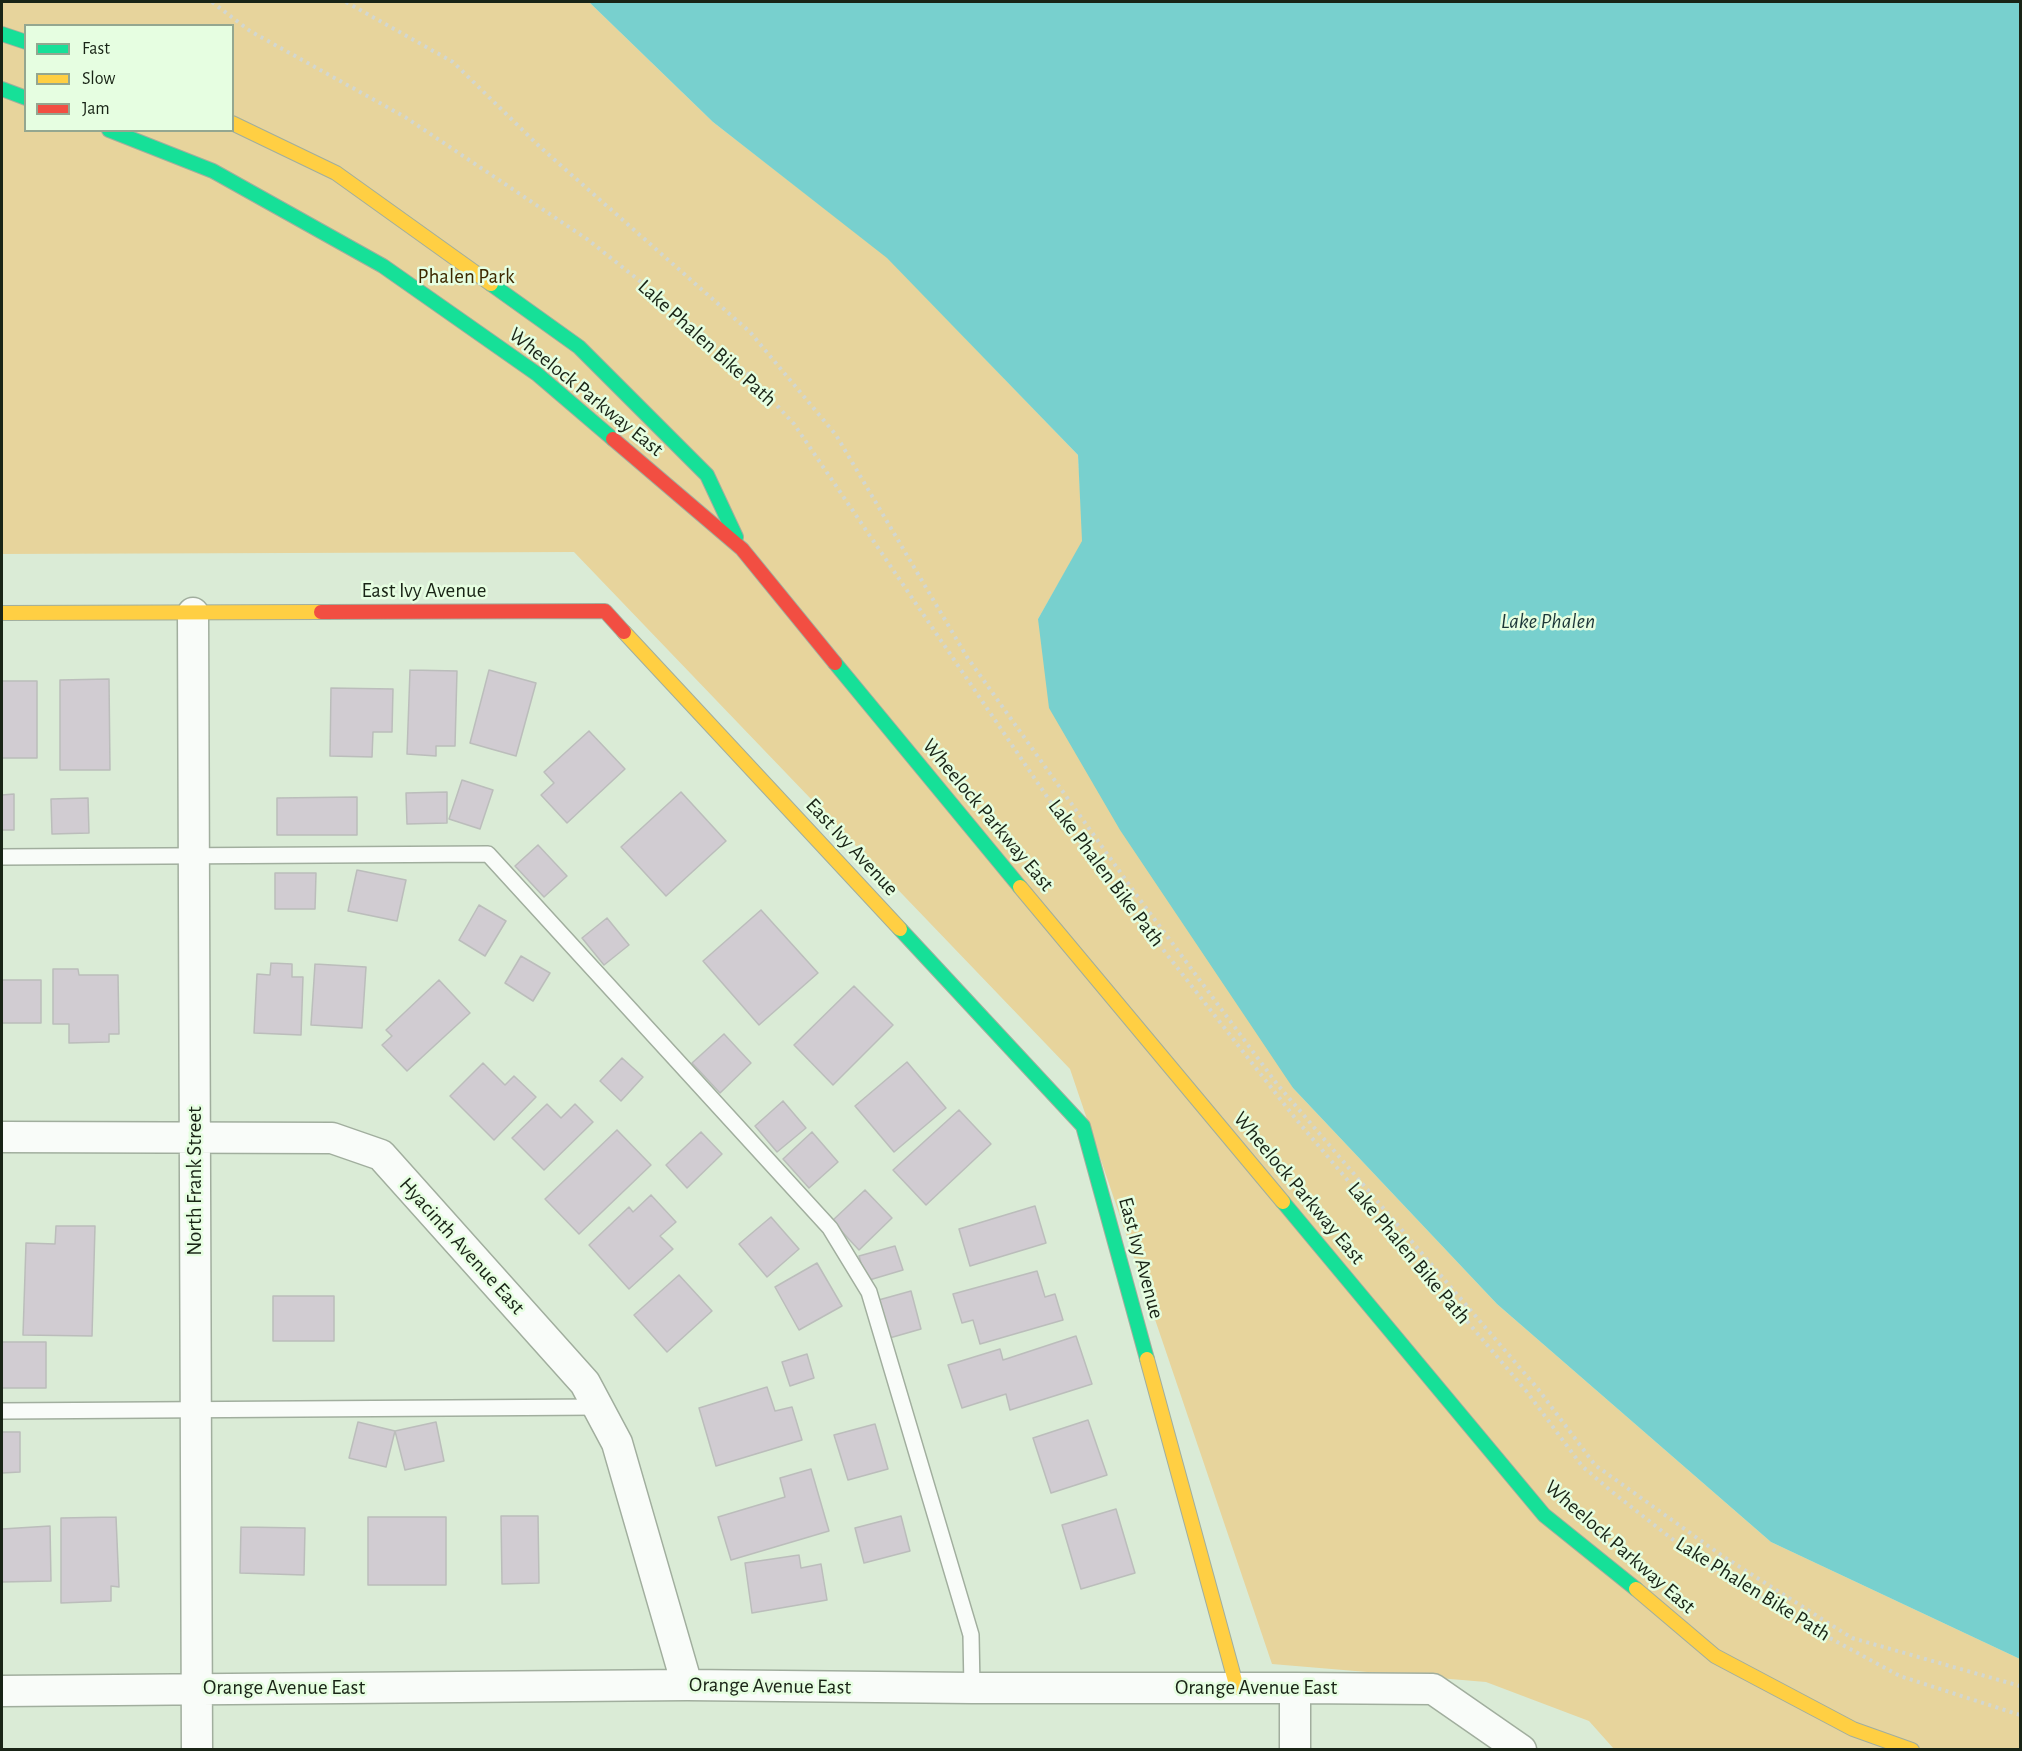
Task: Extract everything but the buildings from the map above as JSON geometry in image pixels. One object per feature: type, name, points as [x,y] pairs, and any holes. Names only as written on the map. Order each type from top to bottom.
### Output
[{"type":"street","points":[[2,34],[24,41]]},
{"type":"street","points":[[2,89],[24,97]]},
{"type":"street","name":"Wheelock Parkway East","points":[[234,124],[336,173],[579,347],[707,475],[742,549]]},
{"type":"street","name":"Wheelock Parkway East","points":[[114,132],[213,171],[383,266],[537,374],[742,549],[884,723],[1544,1515],[1715,1656],[1854,1729],[1912,1749]]},
{"type":"street","name":"East Ivy Avenue","points":[[2,613],[605,611],[1083,1126],[1238,1688]]},
{"type":"street","name":"North Frank Street","points":[[193,613],[197,1749]]},
{"type":"street","name":"Hyacinth Avenue East","points":[[2,1137],[332,1138],[381,1155],[585,1383],[617,1443],[687,1685]]},
{"type":"street","name":"Orange Avenue East","points":[[2,1691],[687,1685],[1433,1689],[1521,1749]]},
{"type":"street","points":[[1295,1688],[1295,1749]]},
{"type":"lane","points":[[2,857],[488,854],[830,1227],[869,1292],[971,1635],[972,1688]]},
{"type":"lane","points":[[2,1411],[598,1407]]},
{"type":"path","name":"Lake Phalen Bike Path","points":[[212,2],[250,31],[405,117],[587,239],[665,301],[747,373],[794,424],[1071,832],[1295,1118],[1527,1392],[1582,1466],[1695,1557],[1791,1617],[1900,1676],[2020,1716]]},
{"type":"path","points":[[346,2],[453,63],[540,147],[750,332],[836,435],[967,657],[1135,893],[1277,1084],[1531,1381],[1595,1465],[1721,1555],[1852,1638],[2020,1686]]},
{"type":"green space","name":"Phalen Park","points":[[2,2],[589,2],[713,122],[887,257],[1078,455],[1083,541],[1038,619],[1293,1088],[1497,1304],[1771,1542],[2020,1659],[2020,1749],[1614,1749],[1589,1721],[1486,1682],[1272,1664],[1070,1069],[574,552],[2,554]]},
{"type":"water","name":"Lake Phalen","points":[[589,2],[2020,2],[2020,1659],[1771,1542],[1497,1304],[1293,1088],[1120,830],[1049,708],[1038,619],[1082,541],[1078,455],[887,258],[713,122]]},
{"type":"traffic: fast","points":[[2,34],[24,41]]},
{"type":"traffic: fast","points":[[2,89],[24,97]]},
{"type":"traffic: fast","points":[[114,132],[213,171],[383,266],[537,374],[613,439]]},
{"type":"traffic: fast","points":[[491,284],[579,347],[707,475],[736,537]]},
{"type":"traffic: fast","points":[[835,663],[1020,887]]},
{"type":"traffic: fast","points":[[900,929],[1083,1126],[1147,1359]]},
{"type":"traffic: fast","points":[[1283,1202],[1544,1515],[1636,1589]]},
{"type":"traffic: slow","points":[[234,124],[336,173],[491,284]]},
{"type":"traffic: slow","points":[[2,613],[321,612]]},
{"type":"traffic: slow","points":[[624,632],[900,929]]},
{"type":"traffic: slow","points":[[1020,887],[1283,1202]]},
{"type":"traffic: slow","points":[[1147,1359],[1237,1688]]},
{"type":"traffic: slow","points":[[1636,1589],[1715,1656],[1853,1729],[1912,1750]]},
{"type":"traffic: jam","points":[[613,439],[742,549],[835,663]]},
{"type":"traffic: jam","points":[[321,612],[605,611],[624,632]]}]
